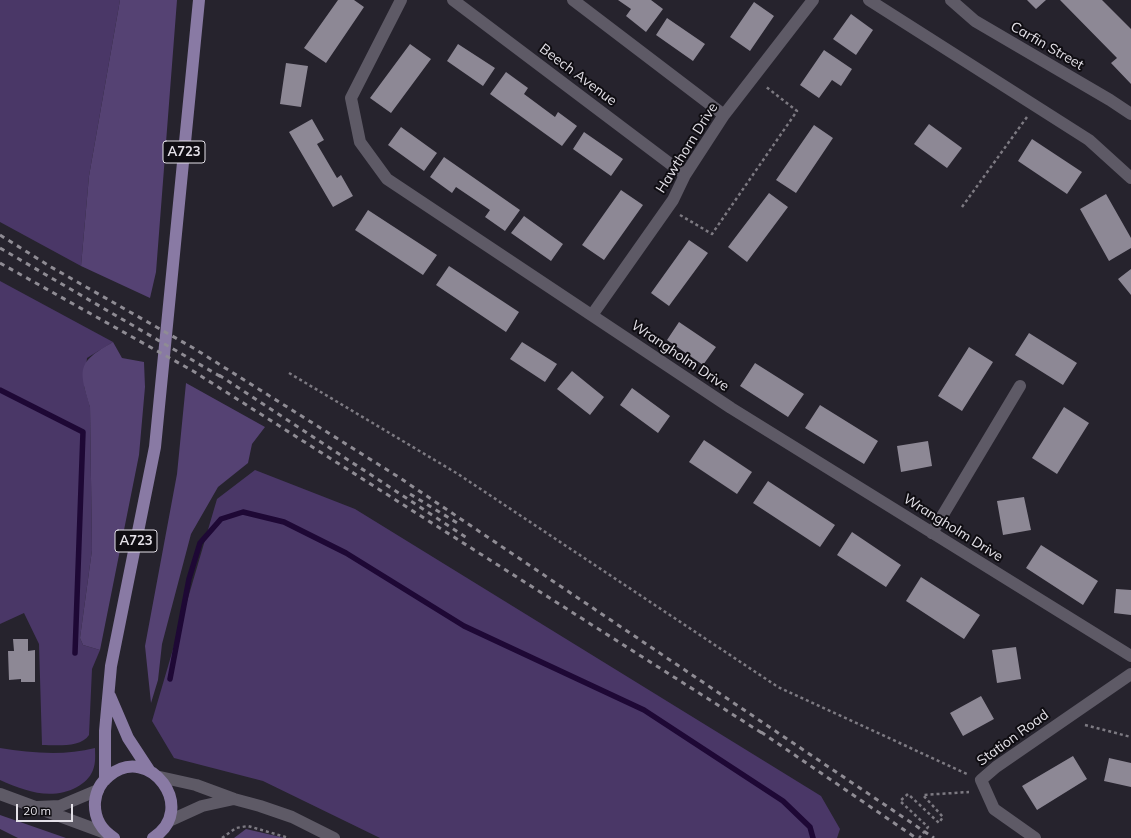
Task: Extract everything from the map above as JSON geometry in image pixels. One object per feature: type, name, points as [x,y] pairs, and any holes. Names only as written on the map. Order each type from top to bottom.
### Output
[{"type":"main road","name":"A723","points":[[101,785],[110,694],[111,666],[155,447],[200,0]]},
{"type":"main road","name":"A723","points":[[110,694],[128,738],[149,770]]},
{"type":"main road","points":[[111,836],[100,824],[95,812],[95,801],[101,785],[113,772],[124,768],[137,767],[149,770],[160,777],[167,787],[171,799],[171,810],[164,829],[153,838]]},
{"type":"street","name":"Wrangholm Drive","points":[[401,0],[351,98],[360,142],[387,179],[731,408],[1131,656]]},
{"type":"street","name":"Beech Avenue","points":[[453,0],[685,175]]},
{"type":"street","points":[[573,0],[724,115]]},
{"type":"street","name":"Hawthorn Drive","points":[[592,315],[668,208],[685,175],[724,115],[813,0]]},
{"type":"street","points":[[869,0],[1089,140],[1131,178]]},
{"type":"street","name":"Carfin Street","points":[[951,0],[975,21],[1110,100],[1131,114]]},
{"type":"street","points":[[932,533],[1020,386]]},
{"type":"street","name":"Station Road","points":[[1035,838],[994,809],[983,785],[996,767],[1131,674]]},
{"type":"street","points":[[160,777],[196,785],[234,799],[292,817],[334,838]]},
{"type":"street","points":[[32,807],[60,806],[101,785]]},
{"type":"street","points":[[0,794],[111,836]]},
{"type":"street","points":[[164,829],[202,806],[234,799]]},
{"type":"path","points":[[668,208],[712,234],[797,111],[754,76]]},
{"type":"path","points":[[962,207],[1036,106]]},
{"type":"path","points":[[289,373],[458,474],[778,687],[983,785]]},
{"type":"path","points":[[1064,720],[1131,737]]},
{"type":"path","points":[[919,838],[928,827],[900,801],[908,794],[939,823],[943,817],[923,795],[983,785]]},
{"type":"path","points":[[222,838],[236,828],[248,826],[289,838]]},
{"type":"shaded area","points":[[0,0],[120,0],[89,176],[81,266],[0,222]]},
{"type":"shaded area","points":[[120,0],[177,0],[156,272],[150,298],[81,266],[89,176]]},
{"type":"shaded area","points":[[0,281],[113,342],[87,358],[84,386],[90,407],[92,550],[80,638],[83,645],[100,650],[92,669],[89,735],[80,742],[74,744],[42,745],[39,644],[24,613],[0,624]]},
{"type":"shaded area","points":[[113,342],[122,358],[144,362],[145,387],[139,455],[100,650],[83,645],[80,638],[92,550],[90,407],[83,375],[84,368],[92,356]]},
{"type":"shaded area","points":[[186,383],[265,427],[252,444],[248,463],[218,487],[191,534],[162,644],[158,680],[151,703],[145,646],[177,474]]},
{"type":"shaded area","points":[[255,470],[355,509],[821,796],[840,829],[837,838],[380,838],[263,781],[174,758],[152,721],[217,499]]},
{"type":"shaded area","points":[[0,748],[59,753],[83,751],[95,748],[95,765],[88,778],[77,787],[58,793],[38,793],[19,788],[0,780]]},
{"type":"shaded area","points":[[0,815],[66,838],[18,838],[0,829]]},
{"type":"shaded area","points":[[246,829],[285,838],[234,838]]},
{"type":"building","points":[[338,0],[354,0],[364,7],[326,63],[304,48]]},
{"type":"building","points":[[618,0],[651,0],[663,9],[646,32],[626,16],[631,9]]},
{"type":"building","points":[[1027,0],[1046,0],[1036,9]]},
{"type":"building","points":[[1060,0],[1102,0],[1131,29],[1131,84],[1111,63],[1117,58]]},
{"type":"building","points":[[754,2],[774,16],[750,51],[730,37]]},
{"type":"building","points":[[851,14],[873,30],[856,55],[833,39]]},
{"type":"building","points":[[667,18],[705,44],[693,61],[656,35]]},
{"type":"building","points":[[410,44],[431,59],[391,113],[370,98]]},
{"type":"building","points":[[458,44],[495,68],[483,86],[447,61]]},
{"type":"building","points":[[824,50],[852,69],[841,86],[832,80],[819,98],[800,85]]},
{"type":"building","points":[[286,63],[308,66],[301,107],[280,104]]},
{"type":"building","points":[[506,72],[528,88],[524,94],[555,117],[558,112],[577,126],[562,146],[490,94]]},
{"type":"building","points":[[312,119],[324,140],[317,144],[337,178],[341,175],[353,196],[333,207],[289,132]]},
{"type":"building","points":[[929,124],[962,148],[947,168],[914,144]]},
{"type":"building","points":[[814,125],[833,138],[796,193],[776,180]]},
{"type":"building","points":[[401,127],[437,153],[424,171],[388,145]]},
{"type":"building","points":[[584,132],[623,159],[611,176],[573,149]]},
{"type":"building","points":[[1032,139],[1082,172],[1067,194],[1018,161]]},
{"type":"building","points":[[444,157],[520,210],[505,231],[485,217],[490,210],[456,187],[452,193],[430,177]]},
{"type":"building","points":[[621,190],[643,205],[604,260],[582,245]]},
{"type":"building","points":[[769,193],[788,207],[747,262],[728,247]]},
{"type":"building","points":[[1106,194],[1131,238],[1131,248],[1109,261],[1080,209]]},
{"type":"building","points":[[368,210],[437,255],[423,275],[355,230]]},
{"type":"building","points":[[524,216],[563,244],[551,261],[511,233]]},
{"type":"building","points":[[689,240],[708,253],[669,306],[651,293]]},
{"type":"building","points":[[449,266],[519,312],[506,332],[436,285]]},
{"type":"building","points":[[1131,269],[1131,295],[1118,279]]},
{"type":"building","points":[[679,322],[716,347],[703,365],[667,340]]},
{"type":"building","points":[[1029,333],[1077,363],[1063,385],[1015,355]]},
{"type":"building","points":[[522,342],[557,364],[545,382],[510,359]]},
{"type":"building","points":[[969,347],[993,362],[962,411],[938,396]]},
{"type":"building","points":[[755,363],[804,394],[788,417],[740,386]]},
{"type":"building","points":[[572,371],[604,397],[590,415],[557,389]]},
{"type":"building","points":[[632,388],[670,416],[658,433],[620,405]]},
{"type":"building","points":[[820,405],[878,441],[864,464],[805,428]]},
{"type":"building","points":[[1064,407],[1089,423],[1057,474],[1032,458]]},
{"type":"building","points":[[704,440],[752,472],[737,494],[689,462]]},
{"type":"building","points":[[928,441],[932,466],[901,472],[897,446]]},
{"type":"building","points":[[768,481],[835,525],[820,547],[753,503]]},
{"type":"building","points":[[1024,497],[1031,530],[1003,535],[997,501]]},
{"type":"building","points":[[852,532],[901,565],[886,587],[837,555]]},
{"type":"building","points":[[1041,545],[1098,581],[1083,605],[1026,568]]},
{"type":"building","points":[[921,577],[980,615],[964,639],[906,601]]},
{"type":"building","points":[[1116,589],[1131,590],[1131,615],[1114,613]]},
{"type":"building","points":[[13,639],[28,639],[28,651],[35,650],[35,682],[21,682],[21,679],[9,680],[8,651],[14,651]]},
{"type":"building","points":[[1016,647],[1021,679],[997,683],[992,650]]},
{"type":"building","points":[[981,696],[994,719],[963,736],[950,713]]},
{"type":"building","points":[[1073,756],[1087,779],[1037,810],[1022,786]]},
{"type":"building","points":[[1109,758],[1131,763],[1131,787],[1104,781]]},
{"type":"waterway","points":[[0,390],[83,432],[75,653]]},
{"type":"waterway","points":[[170,679],[189,579],[200,543],[221,519],[243,512],[284,522],[346,553],[464,626],[644,710],[783,801],[810,827],[813,838]]},
{"type":"railway","points":[[0,235],[51,267],[195,349],[400,478],[934,838]]},
{"type":"railway","points":[[0,248],[223,378]]},
{"type":"railway","points":[[0,263],[193,371],[765,735]]},
{"type":"railway","points":[[219,375],[467,538]]},
{"type":"railway","points":[[410,494],[459,524]]},
{"type":"railway","points":[[761,732],[916,838]]}]
